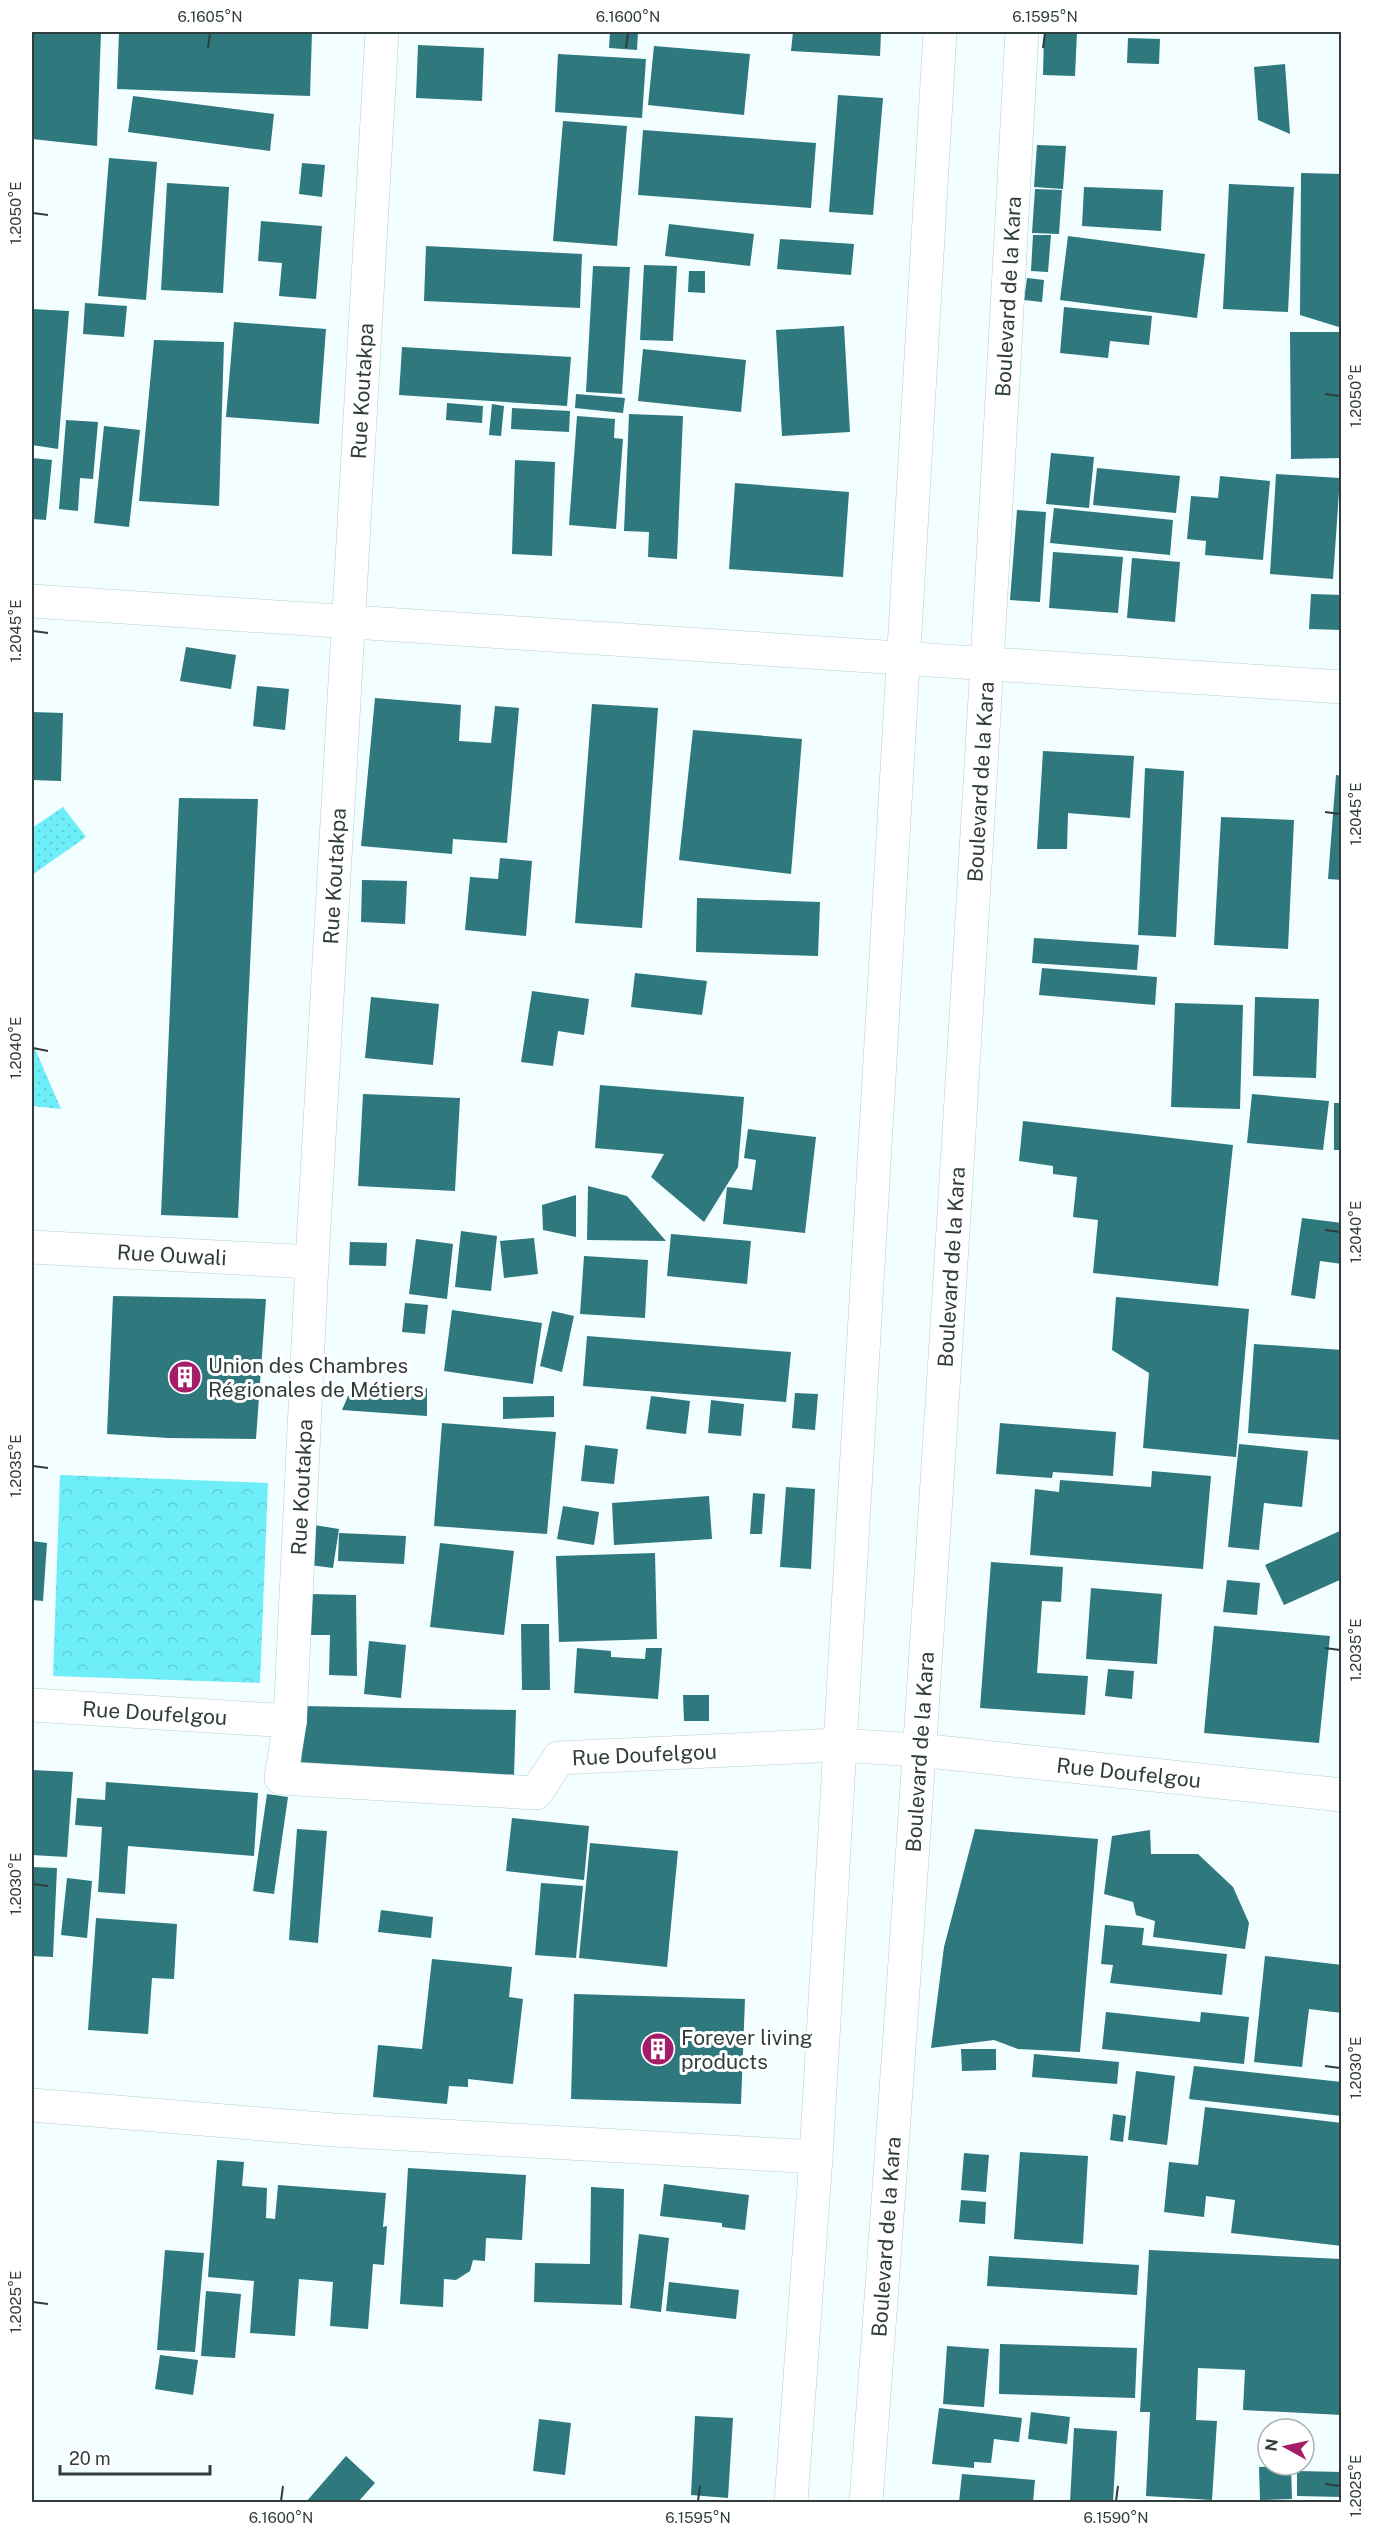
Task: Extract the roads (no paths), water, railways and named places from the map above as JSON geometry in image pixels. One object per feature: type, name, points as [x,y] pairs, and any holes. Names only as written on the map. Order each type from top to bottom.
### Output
[{"type":"street","name":"Rue Koutakpa","points":[[290,1721],[312,1262],[382,32]]},
{"type":"street","points":[[791,2502],[816,2157],[838,1745],[849,1611],[940,32]]},
{"type":"street","name":"Boulevard de la Kara","points":[[866,2502],[911,1908],[988,664],[1022,32]]},
{"type":"street","points":[[32,602],[1341,687]]},
{"type":"street","name":"Rue Ouwali","points":[[32,1247],[312,1262]]},
{"type":"street","name":"Rue Doufelgou","points":[[32,1705],[290,1721],[281,1778],[536,1793],[559,1758],[838,1745],[919,1750],[1341,1795]]},
{"type":"street","points":[[32,2105],[334,2130],[816,2157]]},
{"type":"place","name":"Union des Chambres Régionales de Métiers","points":[[185,1377]]},
{"type":"place","name":"Forever living products","points":[[658,2049]]}]
